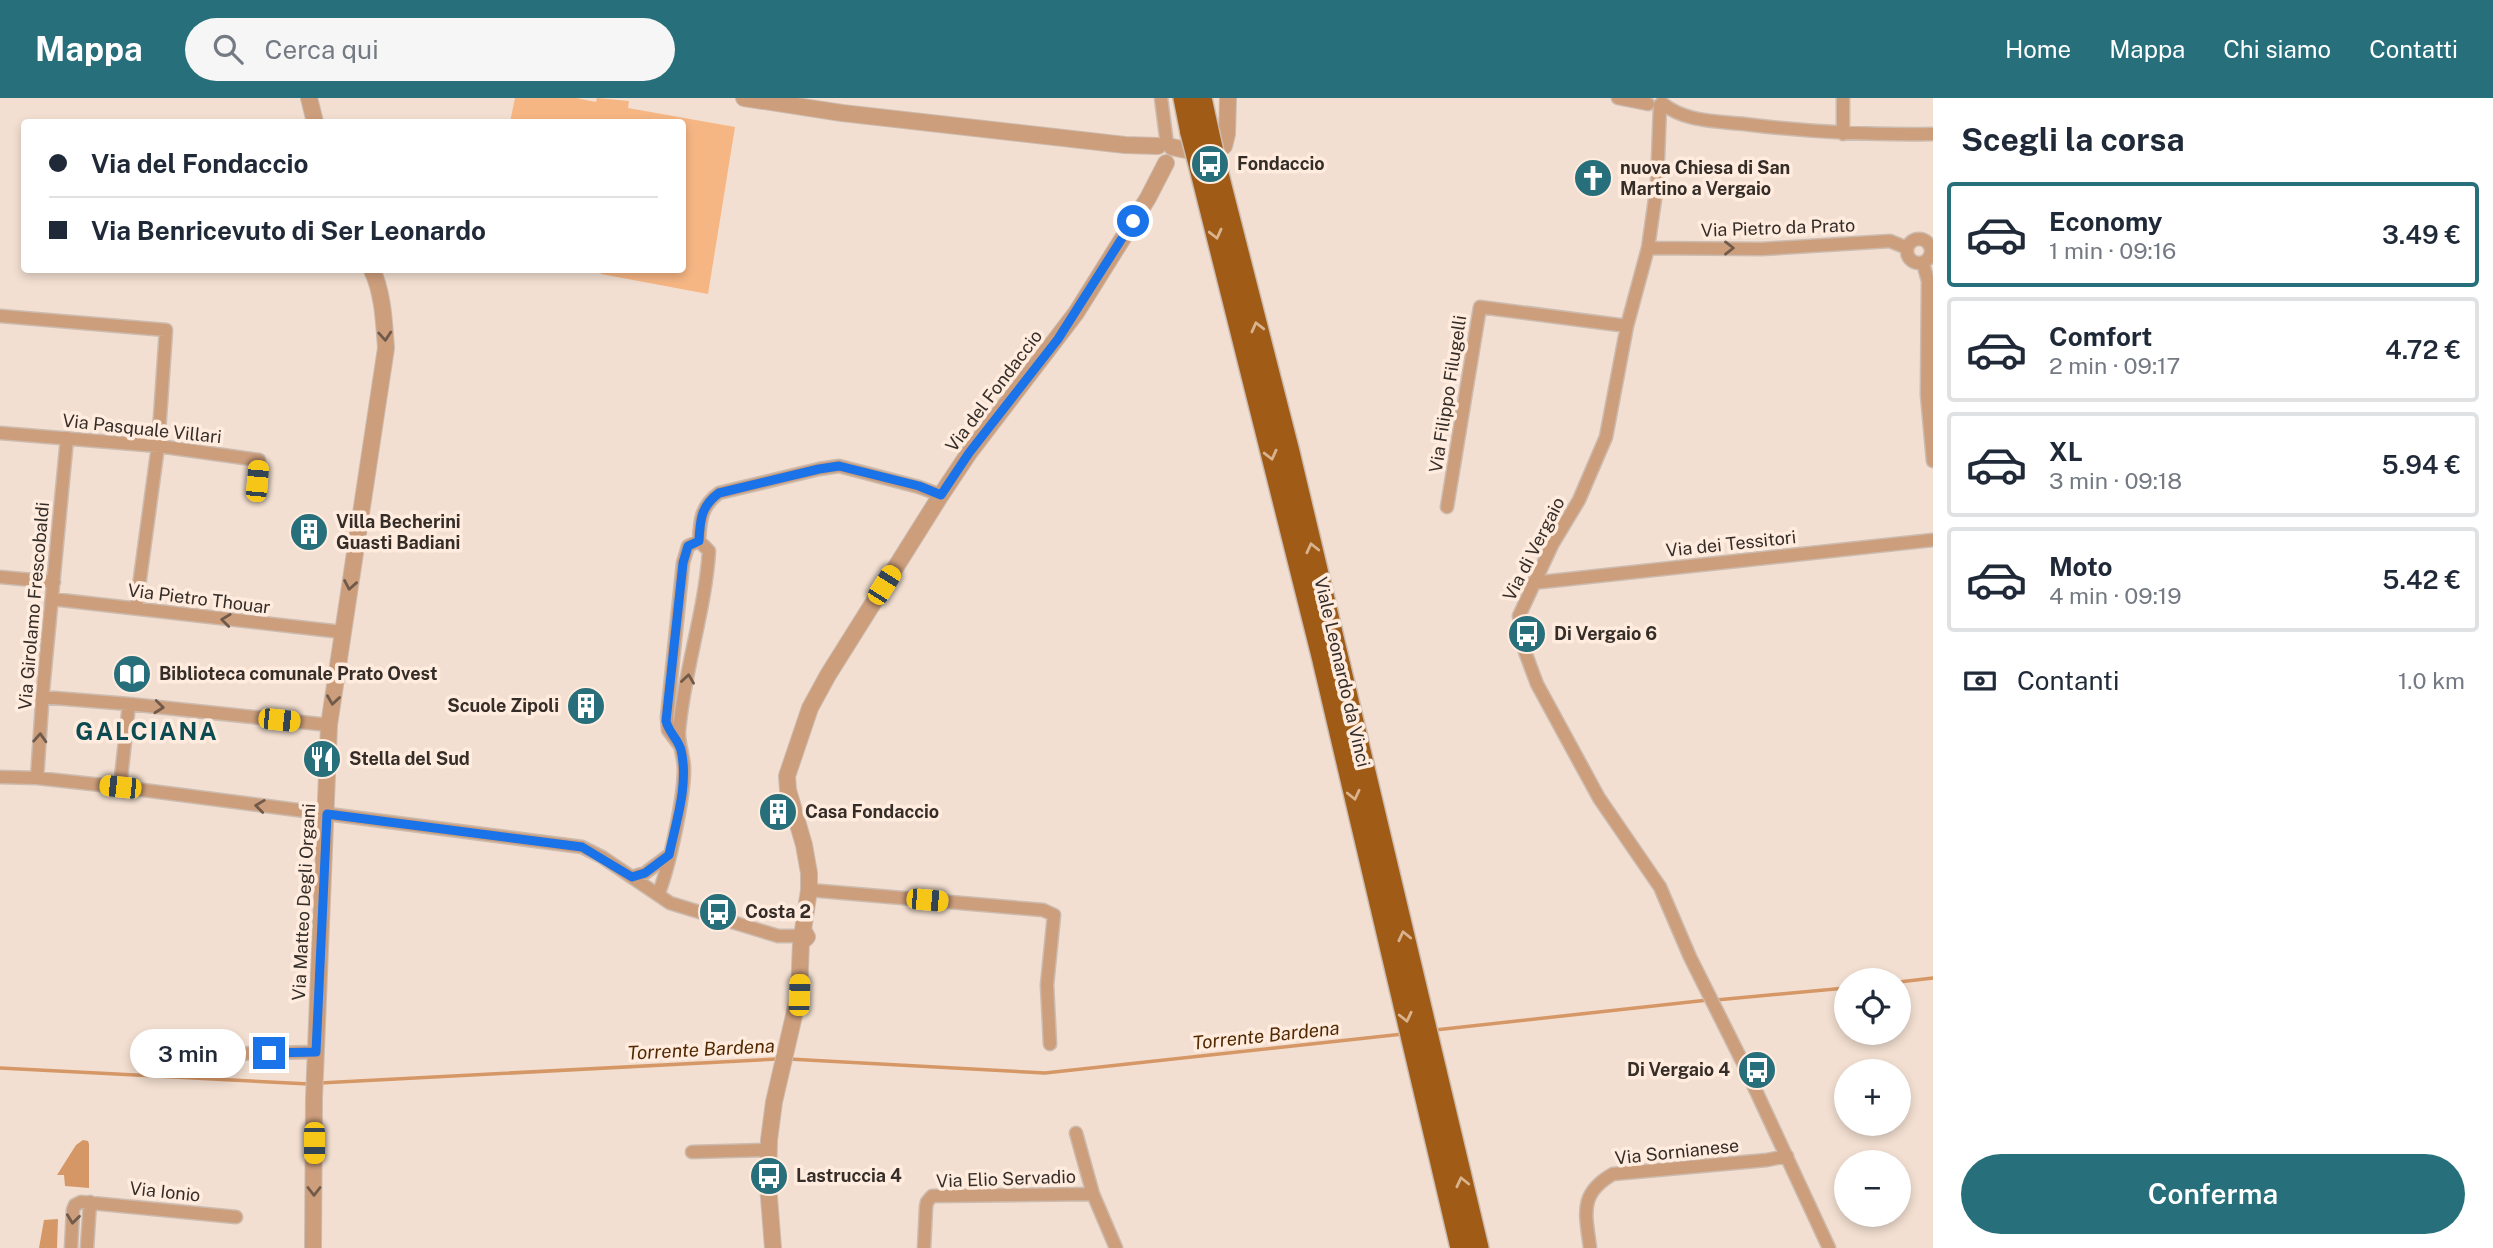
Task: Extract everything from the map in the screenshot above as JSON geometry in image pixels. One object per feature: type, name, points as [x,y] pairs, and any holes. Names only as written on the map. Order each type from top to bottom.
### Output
[{"type":"highway","name":"Viale Leonardo da Vinci","points":[[1184,98],[1179,152],[1322,656],[1461,1248]]},
{"type":"highway","name":"Viale Leonardo da Vinci","points":[[1201,98],[1179,152],[1289,452],[1478,1248]]},
{"type":"street","points":[[309,98],[315,119]]},
{"type":"street","points":[[744,98],[842,113],[1179,152],[1214,150],[1224,146],[1228,98]]},
{"type":"street","points":[[1161,98],[1179,152]]},
{"type":"street","points":[[1618,98],[1656,102],[1691,118]]},
{"type":"street","points":[[1843,98],[1843,134]]},
{"type":"street","name":"Via di Vergaio","points":[[1656,102],[1660,131],[1657,185],[1648,248],[1627,326],[1606,437],[1579,500],[1532,583],[1519,616],[1524,649],[1537,684],[1599,798],[1660,887],[1829,1248]]},
{"type":"street","points":[[1660,131],[1672,120],[1691,118],[1843,134],[1933,134]]},
{"type":"street","name":"Via del Fondaccio","points":[[773,1248],[768,1150],[772,1113],[799,995],[799,936],[809,890],[804,845],[788,790],[787,776],[810,708],[941,495],[969,453],[1076,313],[1152,189],[1179,152]]},
{"type":"street","points":[[1919,239],[1931,244],[1930,256],[1923,263],[1915,263],[1909,259],[1907,248],[1912,241],[1919,239]]},
{"type":"street","name":"Via Pietro da Prato","points":[[1648,248],[1762,248],[1890,241],[1907,248]]},
{"type":"street","points":[[1923,263],[1928,281],[1927,395],[1933,461]]},
{"type":"street","name":"Via Matteo Degli Organi","points":[[313,1248],[314,1098],[329,725],[386,348],[384,321],[374,273]]},
{"type":"street","name":"Via Filippo Filugelli","points":[[1447,507],[1480,307],[1627,326]]},
{"type":"street","points":[[0,316],[166,330],[158,446],[136,608]]},
{"type":"street","name":"Via Pasquale Villari","points":[[0,433],[158,446],[259,460],[257,481]]},
{"type":"street","name":"Via Girolamo Frescobaldi","points":[[37,778],[67,438]]},
{"type":"street","points":[[699,541],[704,509],[719,493],[819,469],[839,466],[862,470],[941,495]]},
{"type":"street","name":"Via dei Tessitori","points":[[1532,583],[1933,540]]},
{"type":"street","points":[[680,746],[668,730],[667,717],[683,563],[688,546],[699,541]]},
{"type":"street","points":[[658,895],[669,855],[683,780],[681,722],[708,565],[709,551],[699,541]]},
{"type":"street","points":[[0,577],[54,582]]},
{"type":"street","name":"Via Pietro Thouar","points":[[52,599],[342,632]]},
{"type":"street","points":[[42,698],[129,704],[329,725]]},
{"type":"street","points":[[120,787],[129,704]]},
{"type":"street","points":[[667,717],[675,724],[681,722]]},
{"type":"street","points":[[0,777],[120,787],[582,847],[670,903],[778,936],[799,936]]},
{"type":"street","points":[[632,877],[645,873],[669,855]]},
{"type":"street","points":[[809,890],[1043,910],[1054,915],[1047,985],[1050,1044]]},
{"type":"street","points":[[145,1048],[223,1055],[316,1052]]},
{"type":"street","points":[[1076,1133],[1093,1194],[1116,1248]]},
{"type":"street","points":[[692,1152],[768,1150]]},
{"type":"street","name":"Via Sornianese","points":[[1590,1248],[1588,1199],[1598,1182],[1613,1174],[1787,1156]]},
{"type":"street","name":"Via Elio Servadio","points":[[924,1248],[926,1207],[932,1196],[1093,1194]]},
{"type":"street","points":[[71,1248],[74,1208],[78,1203],[90,1202],[87,1248]]},
{"type":"street","name":"Via Ionio","points":[[90,1202],[236,1217]]},
{"type":"shaded area","points":[[515,98],[576,98],[596,102],[597,98],[629,101],[628,108],[735,127],[708,294],[600,273],[686,273],[686,119],[511,119]]},
{"type":"shaded area","points":[[83,1140],[89,1144],[89,1188],[65,1186],[64,1175],[57,1175],[76,1145]]},
{"type":"shaded area","points":[[58,1219],[57,1248],[39,1248],[44,1220]]},
{"type":"waterway","name":"Torrente Bardena","points":[[1911,981],[1933,978]]},
{"type":"waterway","name":"Torrente Bardena","points":[[1716,1000],[1834,989]]},
{"type":"waterway","name":"Torrente Bardena","points":[[1435,1030],[1708,1000]]},
{"type":"waterway","name":"Torrente Bardena","points":[[789,1059],[1045,1073],[1403,1034]]},
{"type":"waterway","name":"Torrente Bardena","points":[[320,1083],[777,1059]]},
{"type":"waterway","name":"Torrente Bardena","points":[[0,1068],[309,1084]]},
{"type":"place","name":"Fondaccio","points":[[1210,164]]},
{"type":"place","name":"nuova Chiesa di San Martino a Vergaio","points":[[1593,178]]},
{"type":"place","name":"Villa Becherini Guasti Badiani","points":[[309,532]]},
{"type":"place","name":"Di Vergaio 6","points":[[1527,634]]},
{"type":"place","name":"Biblioteca comunale Prato Ovest","points":[[132,674]]},
{"type":"place","name":"Scuole Zipoli","points":[[586,706]]},
{"type":"place","name":"Stella del Sud","points":[[322,759]]},
{"type":"place","name":"Casa Fondaccio","points":[[778,812]]},
{"type":"place","name":"Costa 2","points":[[718,912]]},
{"type":"place","name":"Di Vergaio 4","points":[[1757,1070]]},
{"type":"place","name":"Lastruccia 4","points":[[769,1176]]},
{"type":"district","name":"GALCIANA","points":[[147,732]]},
{"type":"route","points":[[269,1053],[316,1052],[327,814],[582,847],[632,877],[645,873],[669,855],[684,767],[680,746],[668,730],[666,721],[683,563],[688,546],[699,541],[701,514],[710,500],[719,493],[839,466],[919,486],[941,495],[969,453],[1058,339],[1133,221]]}]
